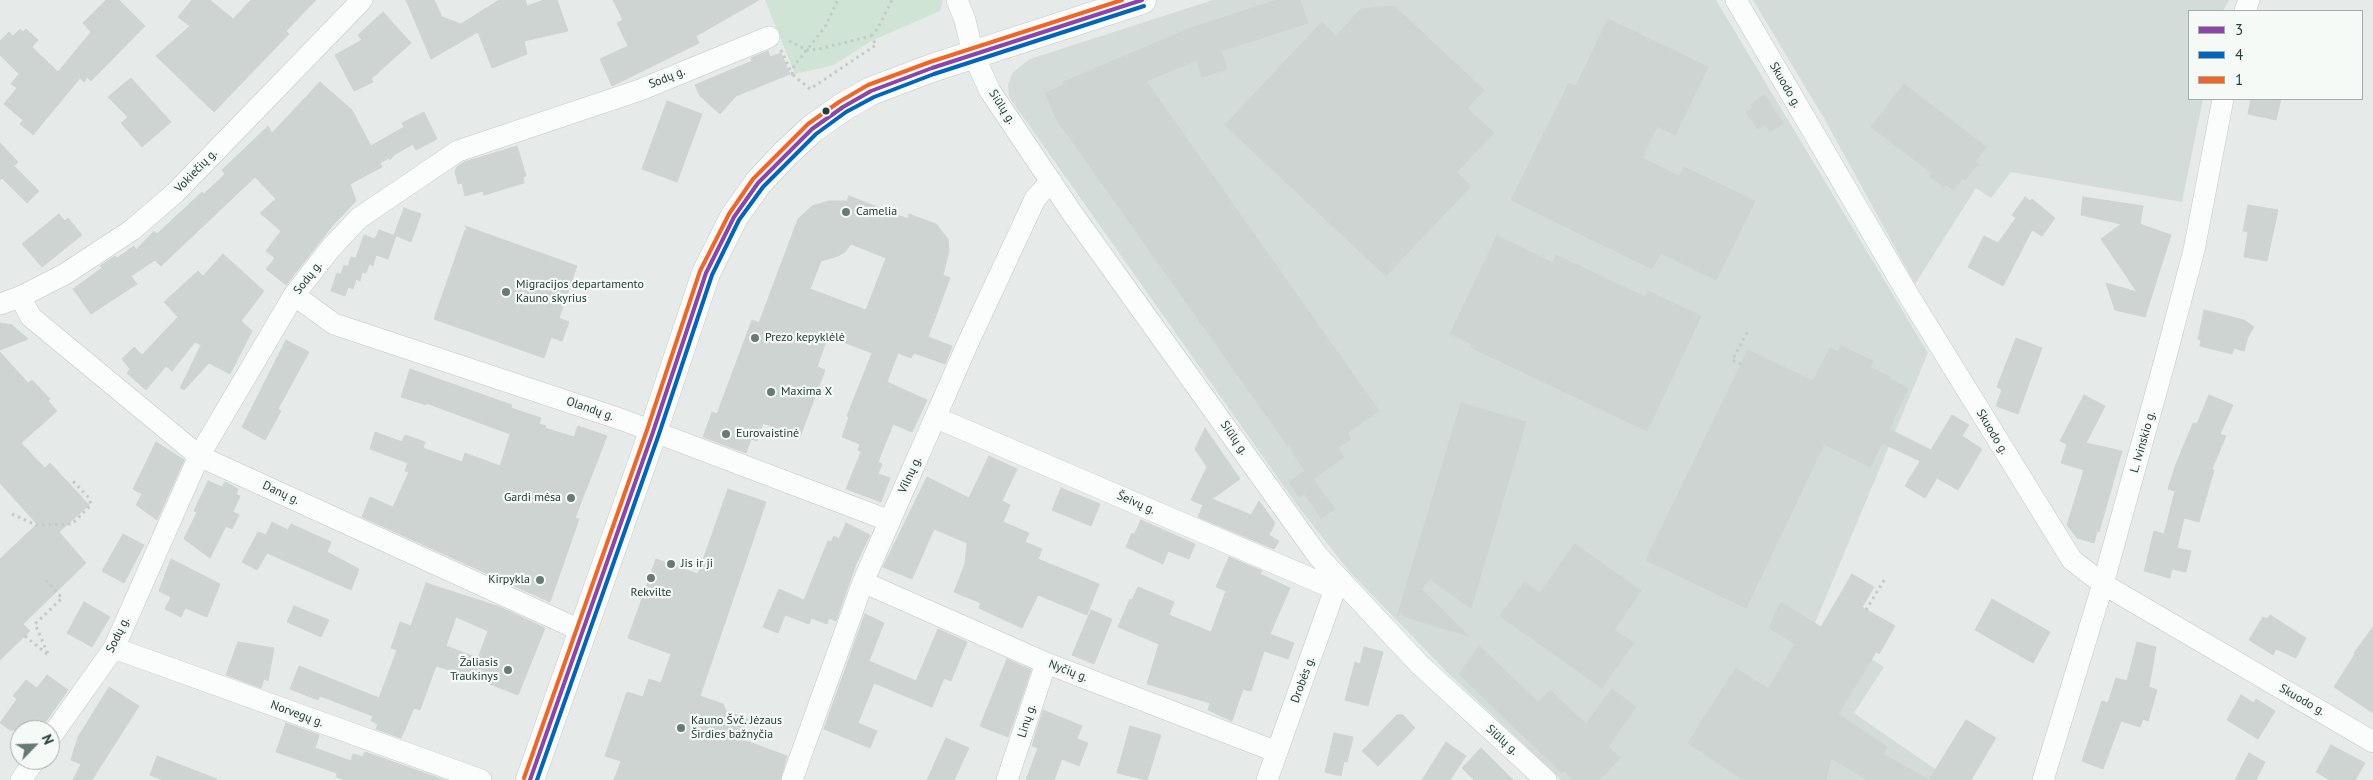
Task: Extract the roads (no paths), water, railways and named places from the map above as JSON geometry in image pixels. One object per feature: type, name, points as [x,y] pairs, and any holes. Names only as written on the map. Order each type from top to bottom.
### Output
[{"type":"main road","points":[[530,780],[653,432],[706,273],[734,217],[758,183],[784,154],[812,129],[843,106],[871,91],[899,79],[1142,0]]},
{"type":"street","name":"Vokiečių g.","points":[[0,304],[20,298],[65,274],[115,242],[169,198],[362,0]]},
{"type":"street","name":"Siūlų g.","points":[[957,0],[974,54],[990,91],[1051,181],[1339,586],[1420,665],[1546,780]]},
{"type":"street","name":"Skuodo g.","points":[[1736,0],[1905,288],[2062,546],[2078,566],[2103,584],[2373,742]]},
{"type":"street","name":"Sodų g.","points":[[60,724],[114,648],[199,456],[294,296],[330,248],[359,218],[458,151],[779,42]]},
{"type":"street","name":"L. Ivinskio g.","points":[[2043,780],[2103,584],[2194,250],[2223,100]]},
{"type":"street","name":"Vilnų g.","points":[[792,780],[863,582],[1035,199],[1051,181]]},
{"type":"street","name":"Olandų g.","points":[[294,296],[334,324],[623,420],[890,521]]},
{"type":"street","name":"Danų g.","points":[[20,298],[31,317],[199,456],[582,631]]},
{"type":"street","name":"Šeivų g.","points":[[937,418],[1339,586]]},
{"type":"street","name":"Nyčių g.","points":[[863,582],[1046,662],[1277,752]]},
{"type":"street","name":"Drobės g.","points":[[1267,780],[1339,586]]},
{"type":"street","name":"Norvegų g.","points":[[114,648],[481,780]]},
{"type":"street","name":"Linų g.","points":[[1007,780],[1046,662]]},
{"type":"place","name":"Camelia","points":[[846,212]]},
{"type":"place","name":"Migracijos departamento Kauno skyrius","points":[[506,292]]},
{"type":"place","name":"Prezo kepyklėlė","points":[[755,338]]},
{"type":"place","name":"Maxima X","points":[[771,392]]},
{"type":"place","name":"Eurovaistinė","points":[[726,434]]},
{"type":"place","name":"Gardi mėsa","points":[[571,498]]},
{"type":"place","name":"Jis ir ji","points":[[671,564]]},
{"type":"place","name":"Rekvilte","points":[[651,578]]},
{"type":"place","name":"Kirpykla","points":[[540,580]]},
{"type":"place","name":"Žaliasis Traukinys","points":[[508,670]]},
{"type":"place","name":"Kauno Švč. Jėzaus Širdies bažnyčia","points":[[681,728]]}]
